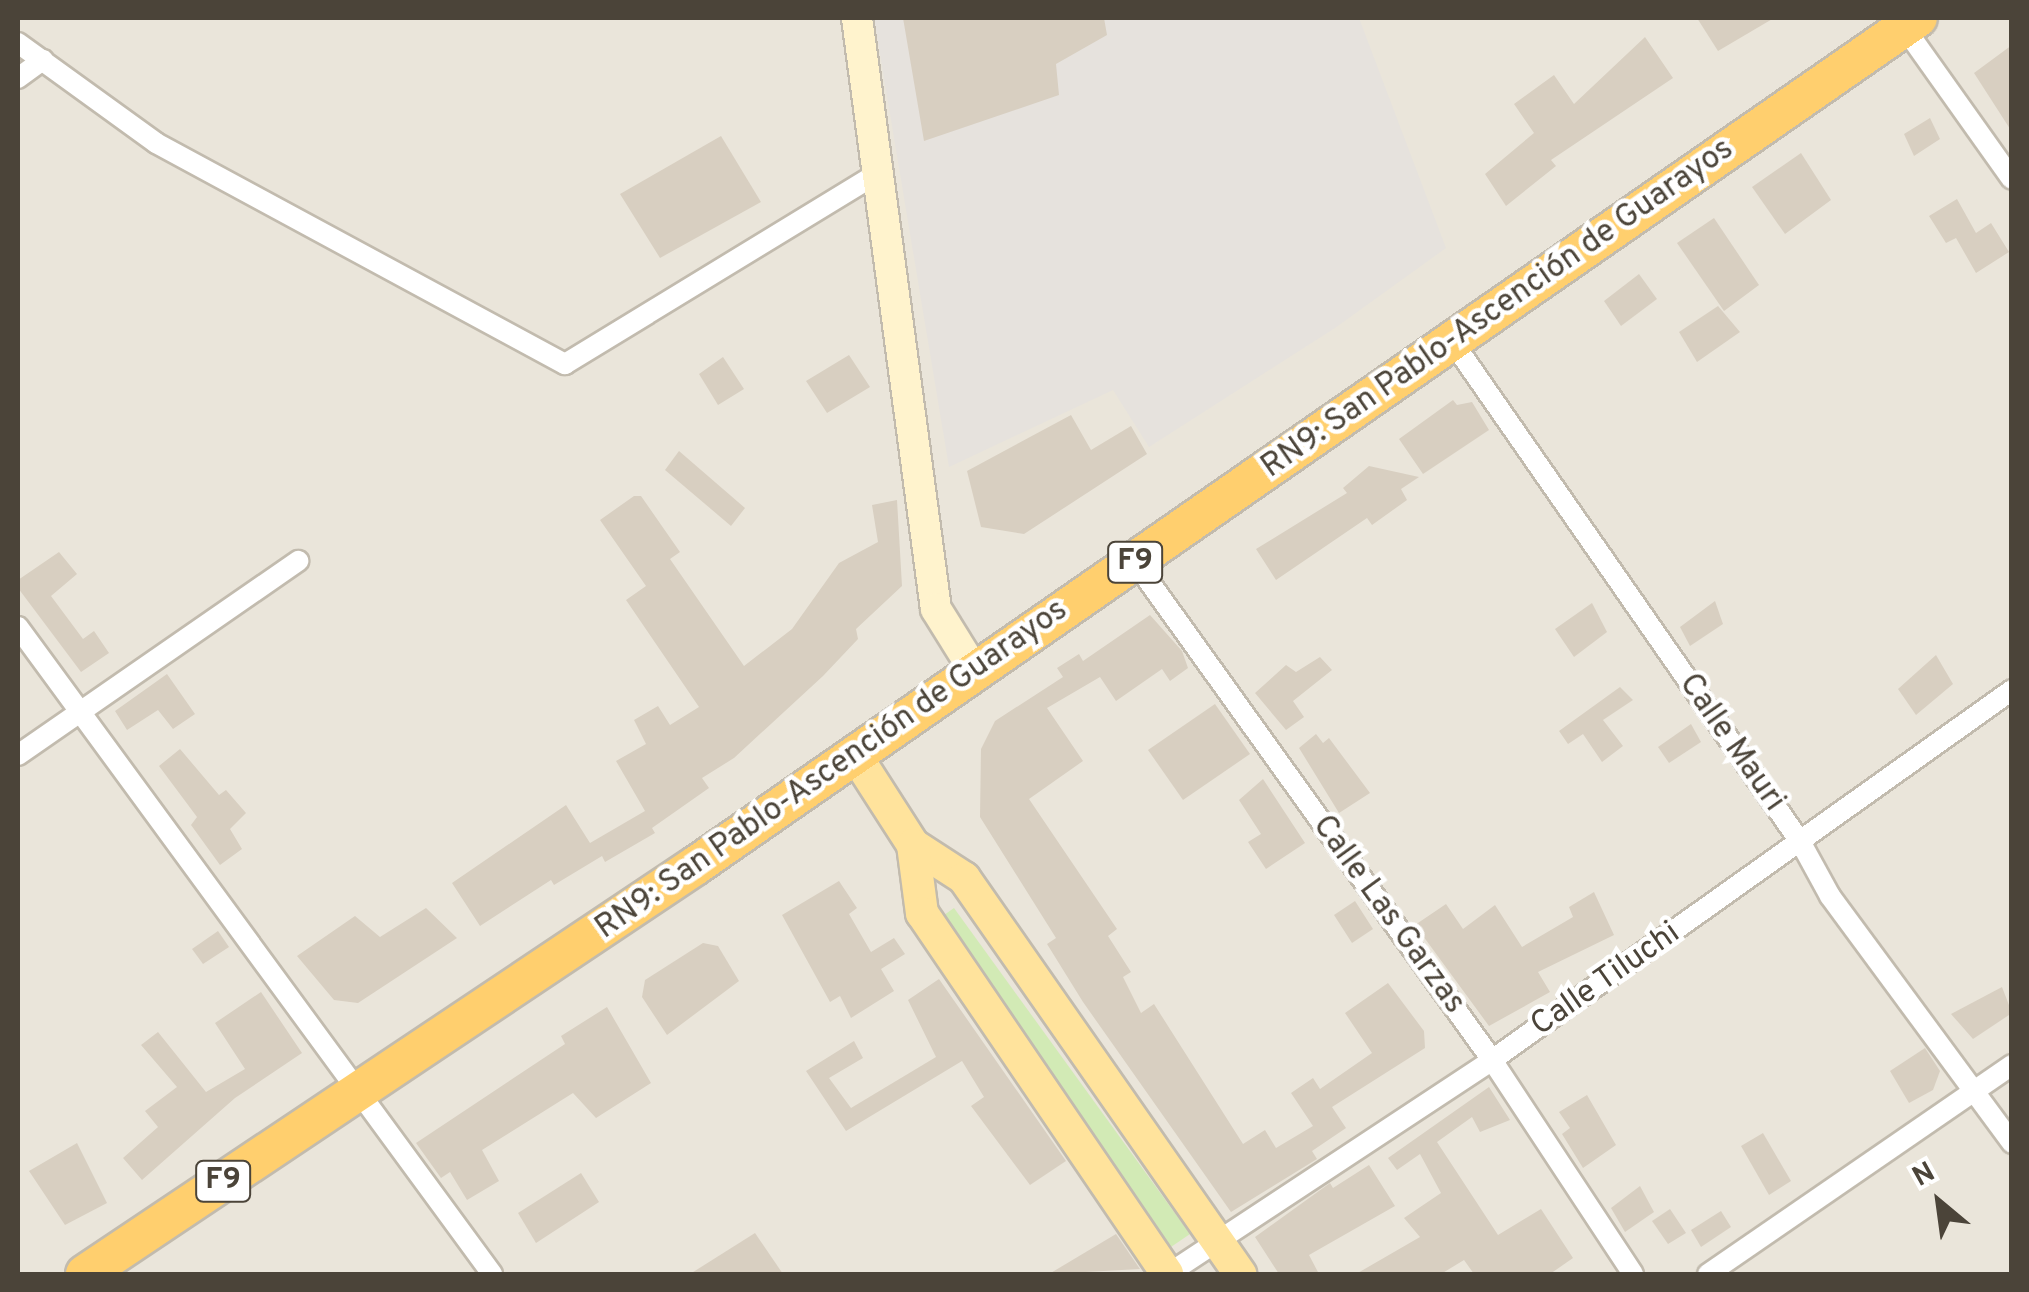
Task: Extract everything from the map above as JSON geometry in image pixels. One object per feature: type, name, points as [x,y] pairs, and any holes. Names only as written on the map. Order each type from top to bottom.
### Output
[{"type":"highway","name":"RN9: San Pablo-Ascención de Guarayos","points":[[85,1274],[362,1090],[1135,562],[1907,21]]},
{"type":"main road","points":[[857,18],[874,176],[936,610],[974,670]]},
{"type":"main road","points":[[854,754],[913,845],[964,878],[1187,1263]]},
{"type":"main road","points":[[913,845],[922,913],[1187,1263],[1240,1274]]},
{"type":"street","points":[[1907,21],[2012,179]]},
{"type":"street","points":[[18,43],[156,143],[242,194],[565,364],[874,176]]},
{"type":"street","points":[[18,78],[43,60]]},
{"type":"street","name":"Calle Mauri","points":[[1452,341],[1801,843],[1830,896],[2012,1143]]},
{"type":"street","points":[[18,755],[298,561]]},
{"type":"street","name":"Calle Las Garzas","points":[[1135,562],[1492,1060],[1633,1274]]},
{"type":"street","points":[[18,627],[362,1090],[492,1274]]},
{"type":"street","name":"Calle Tiluchi","points":[[1187,1263],[1492,1060],[2012,690]]},
{"type":"street","points":[[1708,1274],[2012,1066]]},
{"type":"shaded area","points":[[18,18],[2011,18],[2011,1274],[18,1274]]},
{"type":"shaded area","points":[[874,18],[1359,18],[1446,248],[1335,328],[1149,447],[1113,390],[949,467]]},
{"type":"green space","points":[[954,908],[1190,1234],[1168,1249],[944,915]]},
{"type":"building","points":[[903,18],[1104,18],[1107,35],[1056,64],[1059,95],[924,141]]},
{"type":"building","points":[[1697,18],[1774,18],[1718,51]]},
{"type":"building","points":[[1645,37],[1673,78],[1551,160],[1556,166],[1506,206],[1485,174],[1534,133],[1514,104],[1554,75],[1574,104]]},
{"type":"building","points":[[2012,45],[2012,132],[1974,73]]},
{"type":"building","points":[[1930,118],[1940,139],[1914,156],[1904,134]]},
{"type":"building","points":[[721,136],[761,202],[660,258],[620,194]]},
{"type":"building","points":[[1801,153],[1831,200],[1785,234],[1752,187]]},
{"type":"building","points":[[1957,199],[1976,233],[1991,223],[2009,252],[1976,273],[1956,238],[1946,243],[1929,216]]},
{"type":"building","points":[[1714,218],[1759,285],[1724,311],[1677,243]]},
{"type":"building","points":[[1639,274],[1657,299],[1621,326],[1604,301]]},
{"type":"building","points":[[1718,306],[1740,332],[1697,362],[1679,332]]},
{"type":"building","points":[[849,355],[870,387],[827,413],[806,381]]},
{"type":"building","points":[[723,357],[744,389],[718,405],[699,374]]},
{"type":"building","points":[[1453,400],[1457,405],[1472,402],[1489,430],[1423,474],[1399,439]]},
{"type":"building","points":[[1071,415],[1091,450],[1131,426],[1147,454],[1024,534],[981,527],[967,471]]},
{"type":"building","points":[[679,451],[745,508],[731,526],[665,470]]},
{"type":"building","points":[[1369,466],[1419,477],[1401,489],[1407,500],[1372,525],[1367,518],[1276,580],[1256,549],[1347,493],[1343,488]]},
{"type":"building","points":[[634,496],[641,496],[680,552],[670,559],[744,666],[792,629],[839,563],[878,542],[872,505],[897,500],[902,586],[856,629],[858,639],[823,676],[734,758],[702,778],[709,788],[652,828],[655,833],[605,862],[602,856],[554,885],[551,880],[480,926],[452,883],[566,805],[590,843],[645,811],[616,761],[646,744],[634,720],[658,706],[670,725],[699,707],[626,600],[646,586],[600,520]]},
{"type":"building","points":[[59,552],[77,574],[51,596],[83,639],[94,631],[109,653],[81,672],[18,588],[18,580]]},
{"type":"building","points":[[1715,601],[1723,624],[1690,646],[1680,627]]},
{"type":"building","points":[[1592,603],[1607,632],[1574,657],[1555,629]]},
{"type":"building","points":[[1150,615],[1182,651],[1188,668],[1170,681],[1162,669],[1116,701],[1100,677],[1047,708],[1083,761],[1029,799],[1117,929],[1108,936],[1131,972],[1123,977],[1141,1013],[1154,1004],[1243,1144],[1265,1130],[1276,1148],[1313,1126],[1291,1093],[1313,1078],[1320,1089],[1372,1053],[1345,1013],[1388,983],[1424,1031],[1425,1048],[1332,1107],[1346,1128],[1312,1151],[1317,1159],[1231,1212],[1083,1002],[1047,944],[1056,938],[980,817],[981,749],[995,721],[1063,677],[1057,668],[1079,654],[1083,661]]},
{"type":"building","points":[[1936,655],[1953,684],[1916,715],[1898,689]]},
{"type":"building","points":[[1320,657],[1332,670],[1293,701],[1304,717],[1286,730],[1255,693],[1286,665],[1296,672]]},
{"type":"building","points":[[167,674],[195,714],[173,729],[158,710],[127,730],[115,711]]},
{"type":"building","points":[[1620,687],[1633,700],[1603,720],[1623,746],[1602,762],[1583,734],[1568,744],[1559,731]]},
{"type":"building","points":[[1215,704],[1250,754],[1183,800],[1148,750]]},
{"type":"building","points":[[1691,724],[1701,742],[1669,763],[1658,747]]},
{"type":"building","points":[[1316,734],[1323,743],[1329,738],[1370,793],[1339,813],[1299,748]]},
{"type":"building","points":[[180,749],[219,795],[226,790],[246,813],[230,829],[242,849],[220,865],[191,825],[197,817],[159,766]]},
{"type":"building","points":[[1263,779],[1305,843],[1266,869],[1248,842],[1261,834],[1239,800]]},
{"type":"building","points":[[839,881],[857,908],[849,914],[871,952],[894,938],[905,954],[881,969],[894,991],[851,1018],[840,996],[830,1002],[782,915]]},
{"type":"building","points":[[1594,892],[1614,935],[1538,972],[1550,992],[1489,1026],[1415,925],[1446,904],[1463,929],[1495,905],[1522,947],[1573,917],[1569,907]]},
{"type":"building","points":[[1355,901],[1373,929],[1352,943],[1334,915]]},
{"type":"building","points":[[426,908],[457,938],[358,1003],[334,1000],[297,956],[355,916],[380,937]]},
{"type":"building","points":[[218,931],[229,947],[203,964],[192,949]]},
{"type":"building","points":[[703,943],[718,946],[739,981],[667,1035],[642,997],[645,980]]},
{"type":"building","points":[[939,979],[1066,1161],[1030,1185],[971,1106],[984,1097],[962,1061],[846,1131],[806,1071],[854,1041],[863,1058],[829,1078],[851,1108],[936,1057],[908,1000]]},
{"type":"building","points":[[2002,987],[2012,1013],[1973,1039],[1951,1014]]},
{"type":"building","points":[[261,992],[302,1053],[235,1098],[142,1180],[123,1158],[158,1127],[145,1111],[177,1087],[141,1045],[158,1032],[206,1092],[245,1069],[215,1023]]},
{"type":"building","points":[[607,1007],[651,1083],[596,1118],[573,1093],[482,1150],[499,1181],[467,1200],[450,1172],[441,1178],[416,1143],[565,1044],[561,1036]]},
{"type":"building","points":[[1925,1048],[1940,1071],[1933,1090],[1909,1103],[1890,1071]]},
{"type":"building","points":[[1489,1087],[1510,1120],[1480,1132],[1472,1117],[1437,1142],[1498,1235],[1541,1209],[1573,1258],[1550,1274],[1474,1274],[1464,1260],[1441,1274],[1356,1274],[1420,1237],[1404,1218],[1441,1193],[1420,1154],[1397,1170],[1388,1158]]},
{"type":"building","points":[[1587,1095],[1616,1145],[1583,1168],[1562,1134],[1570,1128],[1559,1112]]},
{"type":"building","points":[[1763,1133],[1791,1181],[1769,1195],[1741,1146]]},
{"type":"building","points":[[77,1143],[107,1203],[65,1225],[29,1171]]},
{"type":"building","points":[[1369,1165],[1395,1206],[1309,1255],[1319,1274],[1279,1274],[1255,1237],[1330,1183],[1333,1188]]},
{"type":"building","points":[[581,1173],[599,1202],[536,1243],[518,1213]]},
{"type":"building","points":[[1640,1186],[1654,1212],[1625,1232],[1611,1208]]},
{"type":"building","points":[[1670,1209],[1686,1233],[1668,1244],[1652,1221]]},
{"type":"building","points":[[1721,1211],[1731,1227],[1701,1247],[1691,1230]]},
{"type":"building","points":[[755,1233],[783,1274],[690,1274]]},
{"type":"building","points":[[1116,1234],[1140,1269],[1049,1274]]}]
